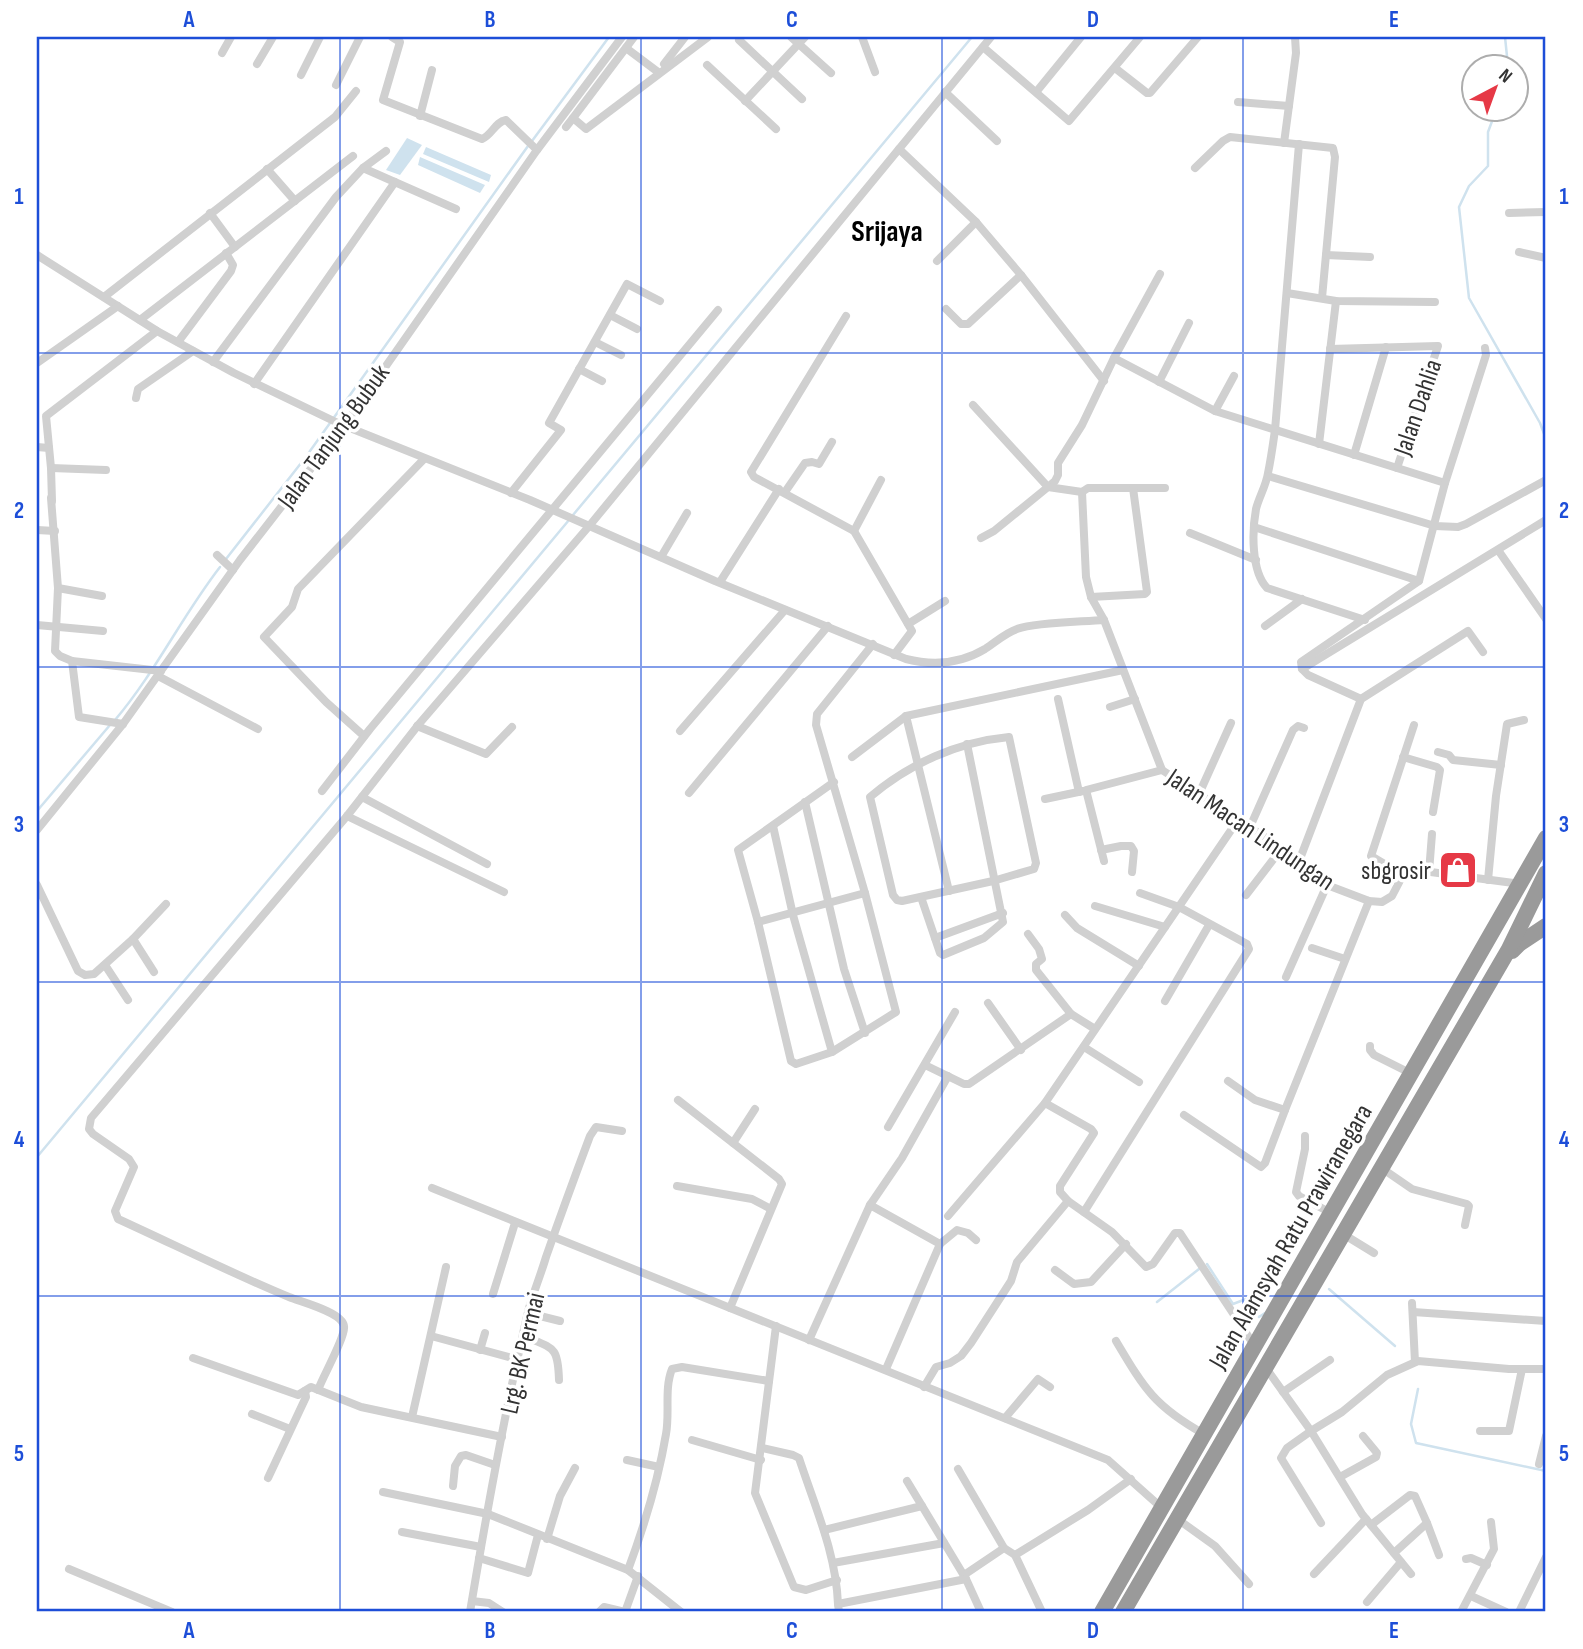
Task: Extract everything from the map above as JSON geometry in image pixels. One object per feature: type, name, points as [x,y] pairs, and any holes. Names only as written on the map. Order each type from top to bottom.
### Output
[{"type":"highway","name":"Jalan Alamsyah Ratu Prawiranegara","points":[[1102,1612],[1546,838]]},
{"type":"highway","name":"Jalan Alamsyah Ratu Prawiranegara","points":[[1123,1612],[1179,1520],[1544,883]]},
{"type":"highway","points":[[1521,884],[1544,883]]},
{"type":"highway","points":[[1457,995],[1478,975],[1520,901],[1544,883]]},
{"type":"highway","points":[[1498,967],[1519,944],[1546,926]]},
{"type":"street","points":[[222,53],[231,37]]},
{"type":"street","points":[[257,64],[273,37]]},
{"type":"street","points":[[301,75],[320,37]]},
{"type":"street","points":[[336,85],[360,37]]},
{"type":"street","points":[[392,37],[400,42],[383,100],[482,139],[487,137],[500,121],[506,120],[535,147]]},
{"type":"street","points":[[634,37],[567,121],[586,128],[708,37]]},
{"type":"street","points":[[658,72],[685,37]]},
{"type":"street","points":[[791,37],[831,73]]},
{"type":"street","points":[[745,101],[805,37]]},
{"type":"street","points":[[862,37],[875,72]]},
{"type":"street","points":[[318,1390],[340,1342],[343,1322],[332,1313],[288,1297],[118,1219],[115,1211],[134,1172],[132,1162],[93,1134],[89,1123],[347,816],[418,726],[991,37]]},
{"type":"street","points":[[1037,91],[1081,37]]},
{"type":"street","points":[[983,47],[1069,121],[1140,37]]},
{"type":"street","points":[[1115,68],[1150,93],[1198,37]]},
{"type":"street","points":[[1284,143],[1297,44],[1295,37]]},
{"type":"street","points":[[621,38],[658,72]]},
{"type":"street","name":"Jalan Tanjung Bubuk","points":[[37,829],[122,723],[342,425],[535,147],[567,121],[621,38]]},
{"type":"street","points":[[739,40],[802,99]]},
{"type":"street","points":[[708,65],[776,129]]},
{"type":"street","points":[[420,116],[432,70]]},
{"type":"street","points":[[104,297],[335,117],[356,91]]},
{"type":"street","points":[[945,92],[997,141]]},
{"type":"street","points":[[1238,102],[1289,106]]},
{"type":"street","points":[[1195,168],[1230,137],[1330,146],[1334,151],[1322,298]]},
{"type":"street","points":[[1299,144],[1275,430],[1268,476],[1256,508],[1256,560],[1261,580],[1267,588],[1365,620]]},
{"type":"street","points":[[899,149],[976,222],[1104,381]]},
{"type":"street","points":[[212,362],[336,197],[363,168],[386,151]]},
{"type":"street","points":[[139,320],[353,156]]},
{"type":"street","points":[[363,168],[456,209]]},
{"type":"street","points":[[267,169],[295,201]]},
{"type":"street","points":[[254,384],[395,182]]},
{"type":"street","points":[[1509,213],[1546,212]]},
{"type":"street","points":[[210,214],[235,247]]},
{"type":"street","points":[[937,261],[976,222]]},
{"type":"street","points":[[1519,252],[1546,258]]},
{"type":"street","points":[[178,342],[232,271],[233,265],[226,253]]},
{"type":"street","points":[[37,254],[157,331],[254,384],[342,425],[587,524],[894,655],[926,664],[941,664],[985,649],[1019,628],[1104,620]]},
{"type":"street","points":[[1326,255],[1370,257]]},
{"type":"street","points":[[981,538],[994,531],[1055,481],[1058,463],[1082,425],[1114,358],[1160,274]]},
{"type":"street","points":[[946,309],[961,324],[968,324],[1021,275]]},
{"type":"street","points":[[511,493],[561,430],[549,423],[628,283],[660,301]]},
{"type":"street","points":[[1287,293],[1336,300],[1435,302]]},
{"type":"street","points":[[1319,444],[1336,300]]},
{"type":"street","points":[[37,363],[118,306]]},
{"type":"street","points":[[322,791],[364,736],[555,511],[718,310]]},
{"type":"street","points":[[610,315],[637,329]]},
{"type":"street","points":[[846,316],[751,470],[754,477],[854,531],[912,632],[894,655]]},
{"type":"street","points":[[1159,382],[1189,323]]},
{"type":"street","points":[[157,331],[46,416],[58,587],[55,651],[72,661],[158,672],[258,729]]},
{"type":"street","points":[[595,342],[621,355]]},
{"type":"street","name":"Jalan Dahlia","points":[[1386,348],[1438,346],[1397,468]]},
{"type":"street","points":[[1330,349],[1386,348],[1354,455]]},
{"type":"street","points":[[1361,699],[1308,675],[1302,668],[1302,661],[1419,581],[1445,483],[1486,355],[1485,348]]},
{"type":"street","points":[[136,398],[138,389],[193,351]]},
{"type":"street","points":[[1114,358],[1215,411],[1445,483]]},
{"type":"street","points":[[579,369],[602,381]]},
{"type":"street","points":[[1215,411],[1234,376]]},
{"type":"street","points":[[973,405],[1048,487],[1082,492],[1088,488],[1164,488]]},
{"type":"street","points":[[720,582],[782,491],[805,463],[819,464],[832,442]]},
{"type":"street","points":[[37,447],[49,448]]},
{"type":"street","points":[[364,736],[326,702],[264,637],[294,605],[298,589],[424,459]]},
{"type":"street","points":[[51,468],[106,470]]},
{"type":"street","points":[[1268,476],[1435,526],[1458,527],[1546,480]]},
{"type":"street","points":[[854,531],[881,480]]},
{"type":"street","points":[[1082,492],[1086,577],[1091,597],[1145,594],[1147,592],[1133,488]]},
{"type":"street","points":[[661,557],[687,513]]},
{"type":"street","points":[[1302,668],[1546,520]]},
{"type":"street","points":[[1254,527],[1419,581]]},
{"type":"street","points":[[37,530],[55,531]]},
{"type":"street","points":[[1190,533],[1256,560]]},
{"type":"street","points":[[1498,550],[1546,619]]},
{"type":"street","points":[[217,555],[233,570]]},
{"type":"street","points":[[58,587],[102,596]]},
{"type":"street","name":"Jalan Macan Lindungan","points":[[1091,597],[1104,620],[1162,770],[1282,848],[1309,874],[1327,885],[1369,901]]},
{"type":"street","points":[[1265,626],[1302,599]]},
{"type":"street","points":[[908,624],[945,601]]},
{"type":"street","points":[[680,731],[785,610]]},
{"type":"street","points":[[37,625],[103,631]]},
{"type":"street","points":[[688,793],[828,626]]},
{"type":"street","points":[[1298,864],[1361,699],[1468,631],[1483,652]]},
{"type":"street","points":[[834,782],[738,850],[791,1061],[796,1064],[832,1052],[893,1016],[897,1010],[834,782],[816,725],[816,716],[873,644]]},
{"type":"street","points":[[72,661],[78,716],[122,723]]},
{"type":"street","points":[[852,757],[906,716],[1124,670]]},
{"type":"street","points":[[1058,699],[1104,861]]},
{"type":"street","points":[[1110,707],[1135,699]]},
{"type":"street","points":[[906,716],[949,891]]},
{"type":"street","points":[[1488,880],[1507,724],[1524,720]]},
{"type":"street","points":[[1199,794],[1231,723]]},
{"type":"street","points":[[1403,875],[1371,856],[1413,725]]},
{"type":"street","points":[[418,726],[486,754],[512,727]]},
{"type":"street","points":[[1250,827],[1293,730],[1298,726],[1304,728]]},
{"type":"street","points":[[1010,737],[1036,863],[1032,871],[949,891],[897,900],[893,895],[869,799],[918,763],[967,744],[1010,737]]},
{"type":"street","points":[[920,897],[940,953],[944,956],[984,939],[1002,923],[1003,913],[993,881],[967,744]]},
{"type":"street","points":[[1438,752],[1449,755],[1452,760],[1501,765]]},
{"type":"street","points":[[1403,757],[1437,767],[1440,771],[1433,812]]},
{"type":"street","points":[[1045,799],[1162,770]]},
{"type":"street","points":[[362,797],[487,864]]},
{"type":"street","points":[[804,802],[844,969],[865,1033]]},
{"type":"street","points":[[347,816],[504,892]]},
{"type":"street","points":[[948,1216],[1045,1103],[1238,820]]},
{"type":"street","points":[[773,826],[793,915],[832,1052]]},
{"type":"street","points":[[1429,872],[1432,834]]},
{"type":"street","points":[[1101,850],[1131,846],[1134,851],[1132,872]]},
{"type":"street","points":[[1246,895],[1282,848]]},
{"type":"street","points":[[1184,1115],[1262,1167],[1369,901],[1382,902],[1388,898],[1408,869],[1521,884]]},
{"type":"street","points":[[37,884],[74,967],[89,975],[105,965],[166,904]]},
{"type":"street","points":[[1286,977],[1327,885]]},
{"type":"street","points":[[758,922],[793,915],[865,893]]},
{"type":"street","points":[[1084,1212],[1248,953],[1248,945],[1179,907],[1140,893]]},
{"type":"street","points":[[1095,906],[1165,927]]},
{"type":"street","points":[[935,938],[1003,913]]},
{"type":"street","points":[[1065,915],[1077,928],[1139,966]]},
{"type":"street","points":[[1165,1001],[1209,925]]},
{"type":"street","points":[[1028,934],[1041,954],[1042,959],[1035,968],[1037,972],[1072,1014],[1096,1029]]},
{"type":"street","points":[[132,939],[154,972]]},
{"type":"street","points":[[1312,948],[1345,959]]},
{"type":"street","points":[[105,965],[128,1000]]},
{"type":"street","points":[[988,1003],[1021,1050]]},
{"type":"street","points":[[888,1127],[955,1012]]},
{"type":"street","points":[[925,1065],[966,1084],[971,1083],[1072,1014]]},
{"type":"street","points":[[1370,1046],[1374,1055],[1412,1074]]},
{"type":"street","points":[[1084,1047],[1139,1082]]},
{"type":"street","points":[[809,1340],[870,1205],[902,1158],[948,1076]]},
{"type":"street","points":[[1228,1081],[1255,1100],[1285,1110]]},
{"type":"street","points":[[678,1100],[781,1181],[782,1188],[730,1308]]},
{"type":"street","points":[[1045,1103],[1094,1133],[1060,1186],[1060,1192],[1068,1201],[1126,1244],[1141,1264],[1148,1267],[1175,1233],[1180,1233],[1254,1345]]},
{"type":"street","points":[[733,1143],[755,1109]]},
{"type":"street","name":"Lrg. BK Permai","points":[[470,1612],[495,1465],[528,1313],[593,1130],[600,1126],[622,1131]]},
{"type":"street","points":[[1305,1136],[1296,1192],[1331,1213]]},
{"type":"street","points":[[1380,1167],[1412,1189],[1468,1204],[1465,1226]]},
{"type":"street","points":[[677,1186],[752,1199],[771,1209]]},
{"type":"street","points":[[432,1188],[1108,1460],[1162,1508],[1215,1546],[1249,1584]]},
{"type":"street","points":[[924,1387],[936,1367],[961,1356],[1012,1281],[1018,1259],[1068,1201]]},
{"type":"street","points":[[870,1205],[940,1244]]},
{"type":"street","points":[[493,1294],[515,1223]]},
{"type":"street","points":[[886,1369],[940,1244],[957,1230],[968,1233],[976,1240]]},
{"type":"street","points":[[1343,1234],[1374,1253]]},
{"type":"street","points":[[1055,1270],[1074,1284],[1091,1282],[1126,1244]]},
{"type":"street","points":[[412,1417],[446,1267]]},
{"type":"street","points":[[1412,1363],[1413,1307],[1546,1321]]},
{"type":"street","points":[[528,1313],[560,1321]]},
{"type":"street","points":[[776,1326],[755,1493],[794,1587],[801,1590],[837,1580]]},
{"type":"street","points":[[480,1350],[485,1333]]},
{"type":"street","points":[[431,1336],[516,1359]]},
{"type":"street","points":[[524,1336],[554,1351],[558,1357],[559,1380]]},
{"type":"street","points":[[1116,1340],[1135,1373],[1160,1405],[1204,1434]]},
{"type":"street","points":[[193,1358],[285,1392],[298,1395],[309,1387],[361,1406],[502,1437]]},
{"type":"street","points":[[1283,1392],[1330,1360]]},
{"type":"street","points":[[1321,1523],[1281,1458],[1287,1448],[1342,1412],[1401,1367],[1412,1363],[1546,1369]]},
{"type":"street","points":[[628,1570],[654,1496],[667,1432],[671,1369],[682,1367],[769,1381]]},
{"type":"street","points":[[1266,1368],[1311,1431],[1369,1522],[1411,1574]]},
{"type":"street","points":[[1480,1431],[1509,1431],[1522,1369]]},
{"type":"street","points":[[1005,1418],[1038,1379],[1049,1387]]},
{"type":"street","points":[[268,1478],[306,1397],[305,1391]]},
{"type":"street","points":[[252,1414],[290,1429]]},
{"type":"street","points":[[1340,1477],[1376,1457],[1377,1453],[1363,1436]]},
{"type":"street","points":[[1539,1464],[1546,1436]]},
{"type":"street","points":[[692,1440],[761,1460]]},
{"type":"street","points":[[762,1448],[793,1454],[799,1458],[833,1563],[838,1608],[965,1577],[1004,1548]]},
{"type":"street","points":[[453,1486],[456,1466],[461,1456],[467,1455],[495,1465]]},
{"type":"street","points":[[627,1460],[659,1466]]},
{"type":"street","points":[[479,1558],[528,1573],[560,1496],[575,1468]]},
{"type":"street","points":[[958,1469],[1004,1548],[1015,1555],[1042,1612]]},
{"type":"street","points":[[1015,1555],[1088,1510],[1131,1479]]},
{"type":"street","points":[[907,1481],[965,1577],[981,1612]]},
{"type":"street","points":[[383,1492],[488,1514],[628,1570],[638,1576],[672,1609],[681,1612]]},
{"type":"street","points":[[1314,1574],[1369,1522],[1413,1494],[1439,1555]]},
{"type":"street","points":[[824,1530],[922,1506]]},
{"type":"street","points":[[1461,1612],[1494,1549],[1491,1522]]},
{"type":"street","points":[[1394,1553],[1427,1523]]},
{"type":"street","points":[[402,1532],[481,1547]]},
{"type":"street","points":[[833,1563],[944,1543]]},
{"type":"street","points":[[1466,1559],[1471,1558],[1487,1564]]},
{"type":"street","points":[[1519,1612],[1546,1558]]},
{"type":"street","points":[[1367,1602],[1401,1562]]},
{"type":"street","points":[[69,1569],[172,1612]]},
{"type":"street","points":[[599,1612],[604,1607],[625,1612],[638,1576]]},
{"type":"street","points":[[1471,1596],[1506,1612]]},
{"type":"street","points":[[472,1601],[489,1603],[503,1612]]},
{"type":"water","points":[[407,138],[422,145],[400,175],[386,170]]},
{"type":"water","points":[[426,147],[491,175],[489,182],[423,154]]},
{"type":"water","points":[[420,157],[485,185],[480,193],[418,165]]},
{"type":"waterway","points":[[532,141],[609,37]]},
{"type":"waterway","points":[[573,515],[972,37]]},
{"type":"waterway","points":[[1505,37],[1507,52]]},
{"type":"waterway","points":[[1492,122],[1488,132],[1488,166],[1469,186],[1459,207],[1469,298],[1540,423],[1546,439]]},
{"type":"waterway","points":[[226,559],[305,458],[528,146]]},
{"type":"waterway","points":[[37,1157],[569,520]]},
{"type":"waterway","points":[[115,720],[143,683],[220,567]]},
{"type":"waterway","points":[[37,811],[110,725]]},
{"type":"waterway","points":[[1207,1264],[1233,1304],[1246,1299],[1259,1317],[1265,1313]]},
{"type":"waterway","points":[[1157,1302],[1199,1269]]},
{"type":"waterway","points":[[1329,1289],[1395,1346]]},
{"type":"waterway","points":[[1418,1389],[1411,1424],[1416,1443],[1546,1471]]},
{"type":"place","name":"sbgrosir","points":[[1458,870]]},
{"type":"district","name":"Srijaya","points":[[887,231]]}]
